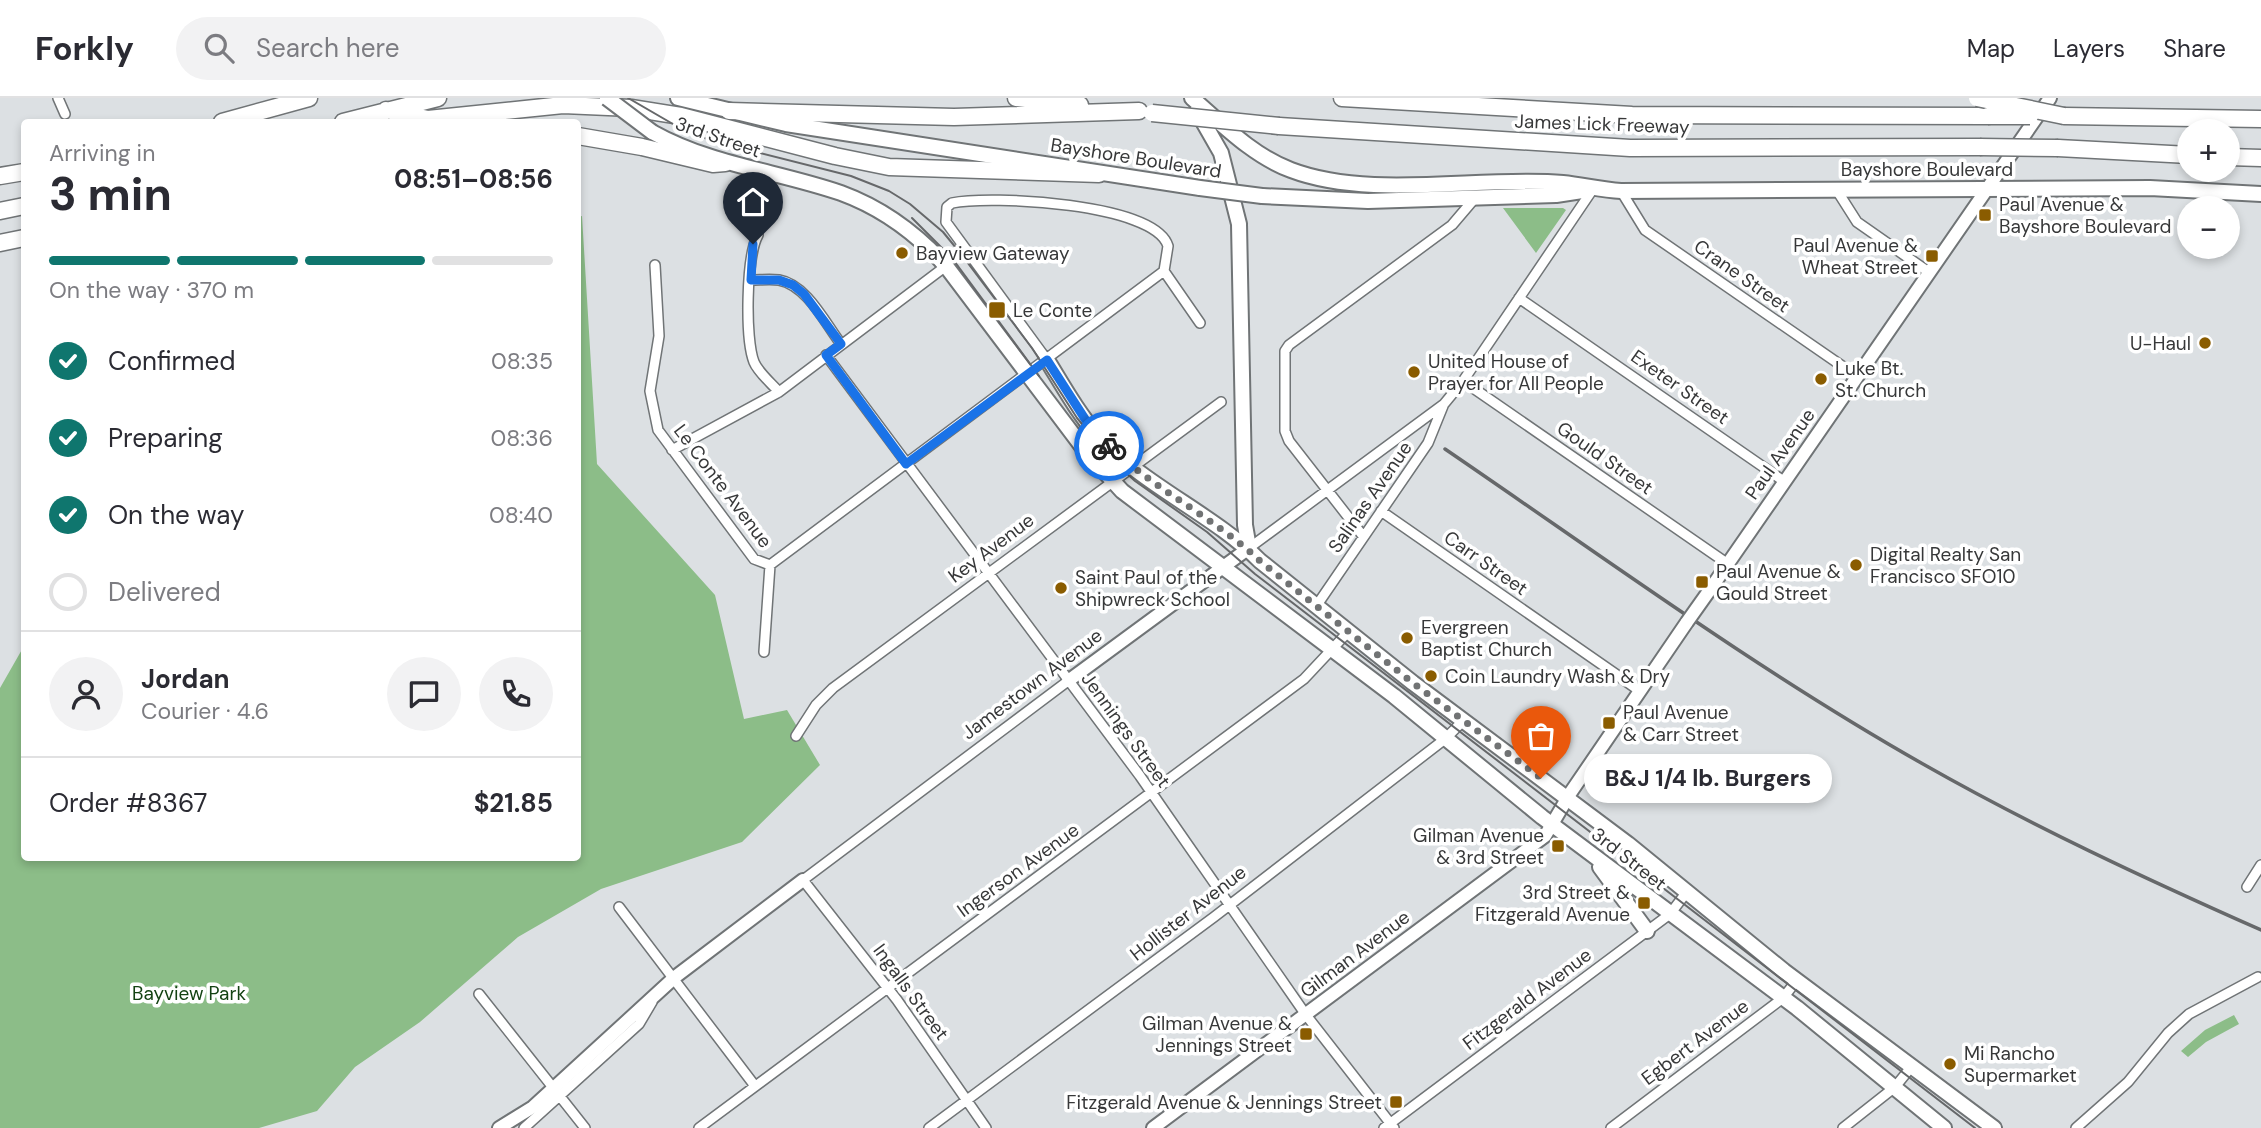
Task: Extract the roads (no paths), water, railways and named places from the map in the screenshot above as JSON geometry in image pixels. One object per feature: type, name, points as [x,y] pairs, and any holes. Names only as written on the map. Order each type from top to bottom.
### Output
[{"type":"highway","points":[[233,119],[309,98]]},
{"type":"highway","points":[[354,119],[438,98]]},
{"type":"highway","name":"James Lick Freeway","points":[[1016,98],[1279,126],[1630,148],[1980,147],[2177,154]]},
{"type":"highway","name":"James Lick Freeway","points":[[1342,98],[1445,106],[1725,117],[2064,116],[2261,119]]},
{"type":"highway","points":[[1429,98],[1445,106]]},
{"type":"highway","points":[[1976,98],[2064,116]]},
{"type":"highway","points":[[386,110],[428,119],[563,105],[631,108],[681,116],[835,156],[889,167],[1099,174]]},
{"type":"highway","points":[[729,111],[954,117],[1146,112]]},
{"type":"highway","points":[[581,136],[628,144],[713,164],[725,163]]},
{"type":"highway","points":[[2240,158],[2258,159]]},
{"type":"highway","points":[[0,176],[21,172]]},
{"type":"highway","points":[[0,211],[21,207]]},
{"type":"highway","points":[[0,243],[21,239]]},
{"type":"main road","name":"3rd Street","points":[[607,98],[652,132],[725,163],[818,187],[861,202],[921,240],[946,266],[1112,480],[1333,650],[1588,852],[1783,998],[1944,1128]]},
{"type":"main road","name":"Bayshore Boulevard","points":[[678,98],[786,124],[1099,174],[1262,196],[1368,201],[1556,195],[1594,189]]},
{"type":"main road","points":[[1186,98],[1209,129],[1221,153],[1239,224],[1245,525],[1249,548]]},
{"type":"main road","name":"Bayshore Boulevard","points":[[1192,98],[1264,156],[1310,176],[1370,183],[1563,183],[1621,191],[2150,188],[2261,194]]},
{"type":"main road","name":"3rd Street","points":[[1047,360],[1085,419],[1132,465],[1224,534],[1249,548],[1260,561],[1567,798],[1797,981],[1994,1128]]},
{"type":"main road","points":[[1588,852],[1647,931]]},
{"type":"street","points":[[58,98],[65,114]]},
{"type":"street","name":"Paul Avenue","points":[[1567,798],[2050,98]]},
{"type":"street","points":[[1835,188],[1857,222],[1930,273]]},
{"type":"street","points":[[1463,381],[1594,189]]},
{"type":"street","name":"Crane Street","points":[[1621,191],[1645,230],[1858,377]]},
{"type":"street","points":[[1363,536],[1326,490],[1285,431],[1283,359],[1289,345],[1452,225],[1475,198]]},
{"type":"street","points":[[1047,360],[946,222],[947,207],[959,202],[1069,204],[1105,211],[1162,234],[1168,246],[1164,271],[1200,323]]},
{"type":"street","points":[[758,235],[751,253],[750,345],[755,364],[779,391]]},
{"type":"street","name":"Le Conte Avenue","points":[[655,265],[659,336],[650,391],[658,430],[754,559],[761,564],[770,565],[1164,271]]},
{"type":"street","points":[[672,450],[779,391],[946,266]]},
{"type":"street","points":[[751,280],[779,280],[793,285],[804,294],[841,344]]},
{"type":"street","name":"Exeter Street","points":[[1519,298],[1785,482]]},
{"type":"street","name":"Jennings Street","points":[[826,355],[1140,776],[1306,1015],[1390,1126]]},
{"type":"street","name":"Jamestown Avenue","points":[[524,1128],[674,977],[1068,681],[1444,404],[1463,381]]},
{"type":"street","name":"Gould Street","points":[[1463,381],[1728,564]]},
{"type":"street","name":"Key Avenue","points":[[796,736],[816,705],[832,688],[1221,402]]},
{"type":"street","name":"Salinas Avenue","points":[[1317,605],[1428,443],[1444,404]]},
{"type":"street","name":"Carr Street","points":[[1381,512],[1640,691]]},
{"type":"street","points":[[764,652],[770,565]]},
{"type":"street","name":"Ingerson Avenue","points":[[698,1128],[1304,679],[1349,631]]},
{"type":"street","name":"Hollister Avenue","points":[[929,1128],[1445,740],[1464,720]]},
{"type":"street","name":"Gilman Avenue","points":[[1153,1128],[1545,836],[1567,798]]},
{"type":"street","points":[[2247,887],[2261,865]]},
{"type":"street","name":"Ingalls Street","points":[[803,880],[888,988],[986,1128]]},
{"type":"street","name":"Fitzgerald Avenue","points":[[1390,1126],[1670,914],[1686,893]]},
{"type":"street","points":[[620,907],[755,1086]]},
{"type":"street","points":[[2076,1128],[2128,1082],[2168,1032],[2189,1014],[2258,977]]},
{"type":"street","name":"Egbert Avenue","points":[[1611,1128],[1783,998],[1797,981]]},
{"type":"street","points":[[479,994],[585,1128]]},
{"type":"street","points":[[1843,1128],[1895,1087],[1912,1066]]},
{"type":"street","name":"Jamestown Avenue","points":[[499,1128],[557,1093]]},
{"type":"tram line","points":[[628,98],[685,131],[716,142],[851,176],[889,191],[910,204],[943,232],[961,254],[1032,348],[1077,418],[1111,459],[1135,481],[1207,532],[1255,574],[1975,1128]]},
{"type":"tram line","points":[[912,218],[952,258],[1039,376]]},
{"type":"railway","points":[[1445,449],[1740,651],[1861,728],[1964,787],[2048,830],[2261,930]]},
{"type":"place","name":"Paul Avenue & Bayshore Boulevard","points":[[1985,215]]},
{"type":"place","name":"Bayview Gateway","points":[[902,253]]},
{"type":"place","name":"Paul Avenue & Wheat Street","points":[[1932,256]]},
{"type":"place","name":"Le Conte","points":[[997,310]]},
{"type":"place","name":"U-Haul","points":[[2205,343]]},
{"type":"place","name":"United House of Prayer for All People","points":[[1414,372]]},
{"type":"place","name":"Luke Bt. St. Church","points":[[1821,379]]},
{"type":"place","name":"Digital Realty San Francisco SFO10","points":[[1856,565]]},
{"type":"place","name":"Paul Avenue & Gould Street","points":[[1702,582]]},
{"type":"place","name":"Saint Paul of the Shipwreck School","points":[[1061,588]]},
{"type":"place","name":"Evergreen Baptist Church","points":[[1407,638]]},
{"type":"place","name":"Coin Laundry Wash & Dry","points":[[1431,676]]},
{"type":"place","name":"Paul Avenue & Carr Street","points":[[1609,723]]},
{"type":"place","name":"B&J 1/4 lb. Burgers","points":[[1541,778]]},
{"type":"place","name":"Gilman Avenue & 3rd Street","points":[[1558,846]]},
{"type":"place","name":"3rd Street & Fitzgerald Avenue","points":[[1644,903]]},
{"type":"place","name":"Gilman Avenue & Jennings Street","points":[[1306,1034]]},
{"type":"place","name":"Mi Rancho Supermarket","points":[[1950,1064]]},
{"type":"place","name":"Fitzgerald Avenue & Jennings Street","points":[[1396,1102]]},
{"type":"park label","name":"Bayview Park","points":[[189,993]]}]
